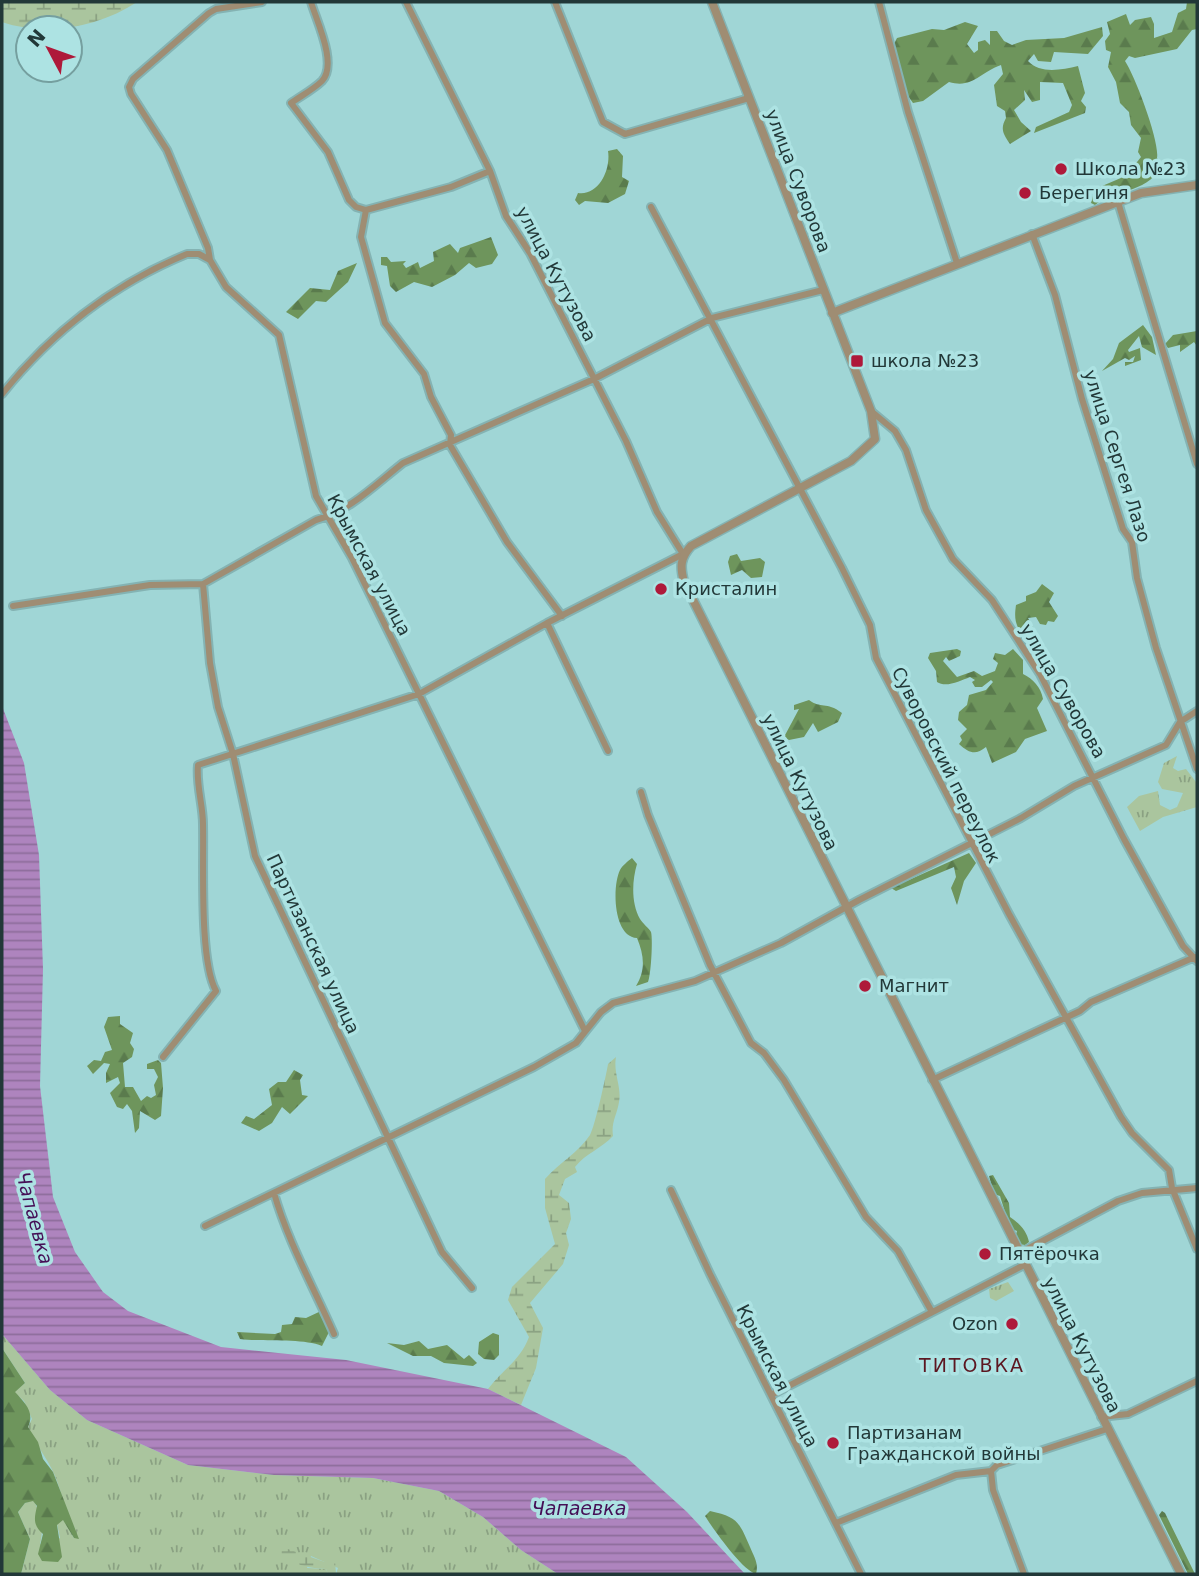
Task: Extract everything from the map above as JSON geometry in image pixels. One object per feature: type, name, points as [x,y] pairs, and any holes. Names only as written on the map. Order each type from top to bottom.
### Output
[{"type":"street","name":"Крымская улица","points":[[262,2],[216,9],[133,79],[131,94],[167,150],[210,260],[234,297],[279,335],[316,496],[419,694],[585,1031]]},
{"type":"street","points":[[311,2],[326,48],[327,74],[323,80],[291,103],[328,152],[349,200],[356,207],[366,209],[451,187],[489,171]]},
{"type":"street","name":"улица Кутузова","points":[[406,2],[489,171],[506,216],[530,253],[657,512],[683,554],[680,568],[684,582],[1018,1254],[1181,1574]]},
{"type":"street","points":[[555,2],[603,122],[625,134],[750,98]]},
{"type":"street","name":"улица Суворова","points":[[712,2],[871,411],[875,439],[851,461],[801,487]]},
{"type":"street","points":[[880,2],[908,112],[957,263]]},
{"type":"street","points":[[832,313],[1141,193],[1197,185]]},
{"type":"street","points":[[1118,202],[1197,464]]},
{"type":"street","name":"Суворовский переулок","points":[[651,207],[801,487],[870,625],[876,658],[971,843],[1132,1133],[1169,1170],[1172,1188],[1197,1249]]},
{"type":"street","points":[[366,209],[361,237],[385,323],[424,373],[431,397],[451,435],[450,445],[507,542],[562,616]]},
{"type":"street","name":"улица Сергея Лазо","points":[[1032,234],[1055,295],[1082,399],[1123,529],[1132,542],[1137,578],[1156,648],[1197,769]]},
{"type":"street","points":[[2,394],[31,358],[110,293],[187,254],[199,254],[210,260]]},
{"type":"street","points":[[13,606],[150,585],[203,584],[316,520],[328,517],[380,484],[403,463],[450,445],[594,379],[712,318],[823,290]]},
{"type":"street","name":"улица Суворова","points":[[871,411],[895,431],[906,450],[926,510],[953,559],[992,600],[1040,674],[1124,839],[1148,877],[1183,946],[1196,958]]},
{"type":"street","points":[[163,1057],[216,991],[209,974],[205,935],[203,824],[198,765],[419,694],[547,623],[683,554],[691,546],[801,487]]},
{"type":"street","name":"Партизанская улица","points":[[203,584],[210,663],[218,707],[233,754],[255,856],[442,1252],[472,1288]]},
{"type":"street","points":[[547,623],[608,751]]},
{"type":"street","points":[[205,1226],[534,1067],[576,1043],[613,1003],[715,973],[846,910],[859,900],[1094,776],[1166,745],[1180,722],[1197,710]]},
{"type":"street","points":[[641,792],[653,827],[715,973],[751,1043],[764,1053],[800,1104],[844,1182],[866,1216],[898,1251],[932,1312]]},
{"type":"street","points":[[932,1080],[1067,1017],[1091,1002],[1196,958]]},
{"type":"street","points":[[1018,1254],[1118,1201],[1142,1193],[1172,1188],[1197,1188]]},
{"type":"street","name":"Крымская улица","points":[[671,1190],[861,1574]]},
{"type":"street","points":[[274,1193],[283,1225],[301,1257],[334,1334]]},
{"type":"street","points":[[771,1395],[1024,1265]]},
{"type":"street","points":[[1101,1418],[1128,1414],[1197,1381]]},
{"type":"street","points":[[836,1523],[956,1475],[991,1471],[997,1465],[1107,1429]]},
{"type":"street","points":[[991,1471],[993,1490],[1024,1574]]},
{"type":"green space","points":[[2,2],[137,2],[106,18],[84,24],[84,14],[14,14],[14,25],[2,22]]},
{"type":"green space","points":[[1187,2],[1197,2],[1197,29],[1192,30],[1177,49],[1135,58],[1129,56],[1125,61],[1151,124],[1157,158],[1161,163],[1157,173],[1142,185],[1113,195],[1095,205],[1091,203],[1095,189],[1128,175],[1128,162],[1137,162],[1141,157],[1138,152],[1141,138],[1131,125],[1129,112],[1120,103],[1116,82],[1108,67],[1111,52],[1106,50],[1105,41],[1110,34],[1107,22],[1126,14],[1130,25],[1135,20],[1151,17],[1154,38],[1172,32],[1178,13],[1186,9]]},
{"type":"green space","points":[[965,22],[978,26],[967,44],[974,53],[978,50],[978,42],[985,40],[990,45],[990,31],[997,31],[1004,41],[1012,45],[1026,40],[1064,38],[1102,27],[1103,36],[1088,54],[1054,52],[1051,62],[1038,61],[1034,54],[1028,61],[1045,69],[1058,70],[1078,66],[1085,93],[1081,101],[1086,107],[1085,113],[1034,133],[1036,127],[1069,112],[1072,105],[1063,83],[1040,82],[1040,100],[1032,102],[1024,90],[1025,100],[1014,110],[1021,122],[1031,131],[1010,144],[1003,131],[1005,111],[997,106],[994,85],[1003,74],[1001,65],[970,82],[949,82],[923,101],[913,103],[908,96],[894,44],[897,38],[932,29],[944,30]]},
{"type":"green space","points":[[617,149],[623,156],[622,177],[629,181],[625,194],[608,203],[585,201],[579,205],[575,200],[578,193],[585,193],[598,186],[608,166],[608,151]]},
{"type":"green space","points":[[491,237],[498,255],[492,264],[476,268],[469,263],[455,275],[432,287],[414,282],[396,292],[390,286],[387,266],[381,265],[381,257],[387,257],[391,262],[406,261],[403,264],[406,268],[418,262],[420,268],[434,261],[433,252],[450,244],[458,253],[460,248]]},
{"type":"green space","points":[[357,263],[348,282],[326,302],[316,301],[298,319],[286,312],[310,288],[330,290],[338,271]]},
{"type":"green space","points":[[1143,325],[1152,337],[1156,355],[1142,347],[1139,336],[1128,350],[1129,352],[1140,348],[1141,360],[1125,366],[1125,362],[1133,362],[1135,356],[1129,360],[1125,358],[1102,371],[1113,359],[1119,343]]},
{"type":"green space","points":[[1197,331],[1197,346],[1194,342],[1180,352],[1180,345],[1168,348],[1165,344],[1173,335]]},
{"type":"green space","points":[[737,554],[741,561],[760,558],[765,562],[762,577],[751,578],[742,570],[731,575],[728,562],[730,556]]},
{"type":"green space","points":[[1042,584],[1054,593],[1049,602],[1058,616],[1054,622],[1048,621],[1046,625],[1040,624],[1036,617],[1028,618],[1035,631],[1025,637],[1016,622],[1016,605],[1026,601],[1026,596],[1036,592]]},
{"type":"green space","points":[[957,649],[961,651],[960,656],[949,661],[946,657],[943,661],[957,677],[974,671],[982,676],[995,671],[998,663],[993,659],[995,653],[1005,655],[1013,649],[1023,660],[1023,674],[1033,681],[1040,691],[1043,699],[1037,708],[1047,731],[1025,739],[1016,752],[992,763],[986,747],[973,752],[959,744],[962,740],[960,736],[967,729],[958,720],[959,712],[967,705],[969,695],[986,690],[993,682],[991,680],[982,687],[975,687],[972,682],[975,680],[970,677],[949,684],[937,682],[936,671],[928,658],[930,653]]},
{"type":"green space","points":[[809,700],[842,713],[838,722],[818,732],[813,723],[804,737],[789,740],[784,737],[799,709],[794,710],[794,705]]},
{"type":"green space","points":[[1177,756],[1173,768],[1178,771],[1186,769],[1196,782],[1197,807],[1163,817],[1140,831],[1127,807],[1139,796],[1158,791],[1160,805],[1170,810],[1177,807],[1183,793],[1162,789],[1158,782],[1164,763]]},
{"type":"green space","points":[[969,853],[976,863],[964,881],[957,905],[951,888],[956,877],[954,867],[896,891],[891,888]]},
{"type":"green space","points":[[632,858],[637,864],[633,885],[635,906],[640,919],[651,932],[652,942],[648,982],[636,986],[643,968],[641,950],[637,938],[623,929],[616,910],[617,877]]},
{"type":"green space","points":[[120,1016],[120,1024],[133,1033],[130,1043],[134,1049],[132,1057],[123,1063],[125,1087],[133,1087],[141,1101],[147,1096],[151,1098],[156,1095],[154,1085],[158,1077],[154,1069],[147,1069],[147,1064],[158,1060],[161,1063],[161,1116],[155,1120],[140,1111],[139,1128],[135,1133],[132,1111],[127,1104],[123,1109],[117,1107],[110,1093],[120,1083],[118,1077],[106,1083],[110,1064],[104,1063],[93,1074],[87,1066],[94,1060],[101,1061],[105,1052],[112,1050],[104,1027],[108,1017]]},
{"type":"green space","points":[[616,1057],[620,1096],[613,1123],[613,1136],[579,1162],[575,1167],[577,1172],[565,1179],[559,1195],[569,1203],[571,1219],[566,1233],[569,1245],[563,1264],[530,1303],[543,1328],[536,1368],[521,1405],[488,1389],[516,1359],[529,1337],[508,1300],[512,1287],[555,1244],[545,1208],[545,1179],[590,1135],[608,1064]]},
{"type":"green space","points":[[294,1070],[303,1075],[300,1080],[302,1095],[308,1096],[290,1114],[282,1107],[272,1123],[259,1131],[241,1123],[246,1116],[254,1119],[272,1105],[269,1089],[278,1082],[286,1082]]},
{"type":"green space","points":[[993,1175],[1009,1203],[1010,1217],[1026,1234],[1029,1242],[1025,1245],[1019,1244],[1015,1238],[1017,1231],[1010,1228],[1000,1196],[994,1194],[989,1176]]},
{"type":"green space","points":[[1008,1282],[1014,1291],[996,1301],[990,1298],[989,1289]]},
{"type":"green space","points":[[321,1311],[329,1332],[322,1346],[294,1341],[240,1339],[237,1332],[275,1334],[281,1332],[282,1325],[292,1324],[295,1317],[306,1318]]},
{"type":"green space","points":[[493,1333],[499,1335],[499,1355],[494,1360],[484,1359],[478,1354],[479,1342]]},
{"type":"green space","points":[[2,1334],[50,1390],[87,1420],[188,1465],[274,1475],[373,1478],[439,1491],[483,1517],[521,1550],[558,1574],[336,1574],[338,1568],[311,1556],[307,1568],[326,1569],[328,1574],[21,1574],[30,1539],[18,1512],[25,1503],[33,1500],[38,1510],[42,1527],[40,1544],[60,1538],[57,1524],[63,1519],[74,1538],[75,1529],[58,1483],[28,1427],[32,1419],[24,1401],[14,1392],[25,1383],[2,1348]]},
{"type":"green space","points":[[419,1341],[428,1349],[447,1345],[464,1359],[469,1355],[477,1363],[473,1366],[444,1363],[431,1356],[413,1356],[387,1343],[404,1345]]},
{"type":"green space","points":[[2,1348],[25,1383],[15,1392],[28,1408],[28,1427],[38,1442],[43,1459],[53,1472],[79,1539],[74,1538],[63,1520],[57,1525],[62,1557],[58,1562],[42,1561],[38,1554],[43,1534],[35,1522],[37,1506],[33,1501],[25,1503],[18,1512],[30,1539],[21,1574],[2,1574]]},
{"type":"green space","points":[[710,1511],[732,1518],[740,1526],[756,1560],[756,1574],[736,1558],[715,1530],[705,1516]]},
{"type":"green space","points":[[1162,1511],[1195,1574],[1188,1574],[1159,1515]]},
{"type":"green space","points":[[282,1547],[325,1562],[335,1560],[336,1574],[328,1574],[326,1569],[298,1564],[273,1548]]},
{"type":"water","name":"Чапаевка","points":[[2,706],[24,763],[39,855],[43,969],[40,1086],[53,1197],[75,1252],[103,1292],[128,1311],[221,1347],[346,1360],[488,1389],[626,1457],[687,1512],[745,1574],[558,1574],[521,1550],[483,1517],[439,1491],[373,1478],[274,1475],[188,1465],[87,1420],[50,1390],[2,1334]]},
{"type":"place","name":"Школа №23","points":[[1061,169]]},
{"type":"place","name":"Берегиня","points":[[1025,193]]},
{"type":"place","name":"школа №23","points":[[857,361]]},
{"type":"place","name":"Кристалин","points":[[661,589]]},
{"type":"place","name":"Магнит","points":[[865,986]]},
{"type":"place","name":"Пятёрочка","points":[[985,1254]]},
{"type":"place","name":"Ozon","points":[[1012,1324]]},
{"type":"place","name":"Партизанам Гражданской войны","points":[[833,1443]]},
{"type":"district","name":"ТИТОВКА","points":[[972,1365]]}]
